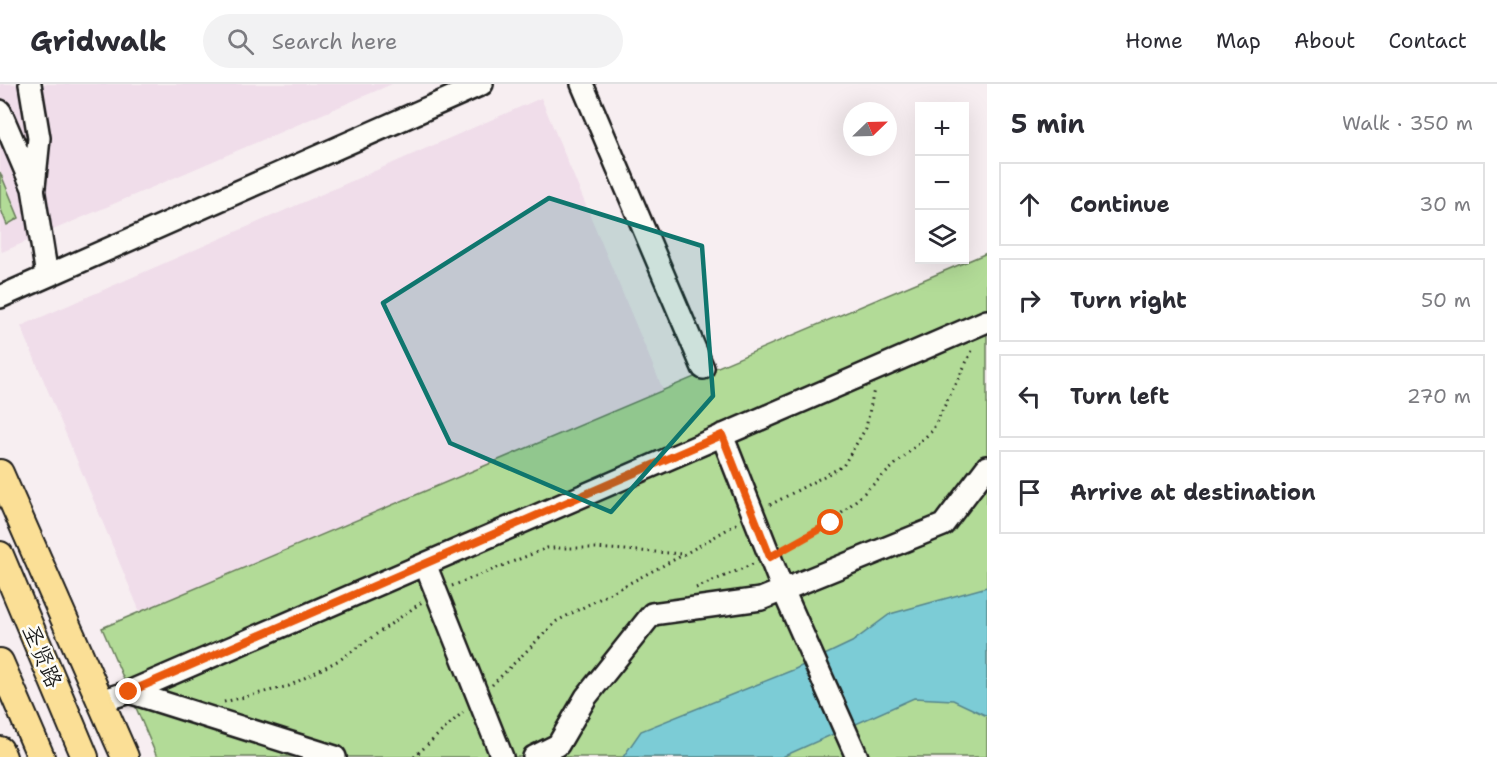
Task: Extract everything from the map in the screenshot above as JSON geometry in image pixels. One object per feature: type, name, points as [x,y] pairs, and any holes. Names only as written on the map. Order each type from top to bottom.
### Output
[{"type":"main road","points":[[0,473],[126,757]]},
{"type":"main road","name":"圣贤路","points":[[0,555],[85,757]]},
{"type":"main road","name":"圣贤路","points":[[0,663],[41,757]]},
{"type":"main road","points":[[0,750],[3,757]]},
{"type":"street","points":[[30,84],[39,138],[33,188]]},
{"type":"street","points":[[0,297],[482,84]]},
{"type":"street","points":[[582,84],[703,368]]},
{"type":"street","points":[[0,111],[33,188],[46,276]]},
{"type":"street","points":[[101,701],[129,692],[987,321]]},
{"type":"street","points":[[722,435],[783,590],[857,757]]},
{"type":"street","points":[[534,757],[558,745],[586,697],[652,614],[761,599],[943,525],[987,467]]},
{"type":"street","points":[[425,564],[502,757]]},
{"type":"street","points":[[129,692],[334,757]]},
{"type":"path","points":[[691,590],[770,557],[831,523],[932,431],[977,341]]},
{"type":"path","points":[[414,757],[557,621],[685,554],[753,514],[843,466],[866,428],[879,368]]},
{"type":"highlighted area","points":[[549,198],[702,246],[713,396],[611,512],[450,443],[383,303]]},
{"type":"shaded area","points":[[0,84],[392,84],[2,252],[0,247]]},
{"type":"shaded area","points":[[541,98],[677,423],[150,636],[21,326]]},
{"type":"green space","points":[[0,172],[19,218],[7,225],[0,207]]},
{"type":"green space","points":[[987,253],[987,757],[157,757],[102,628],[961,264],[969,264],[969,261]]},
{"type":"water","points":[[987,587],[987,716],[953,700],[914,698],[782,757],[623,757],[641,731],[793,670],[852,642],[890,614]]},
{"type":"route","points":[[129,692],[722,435],[770,557],[831,523]]}]
